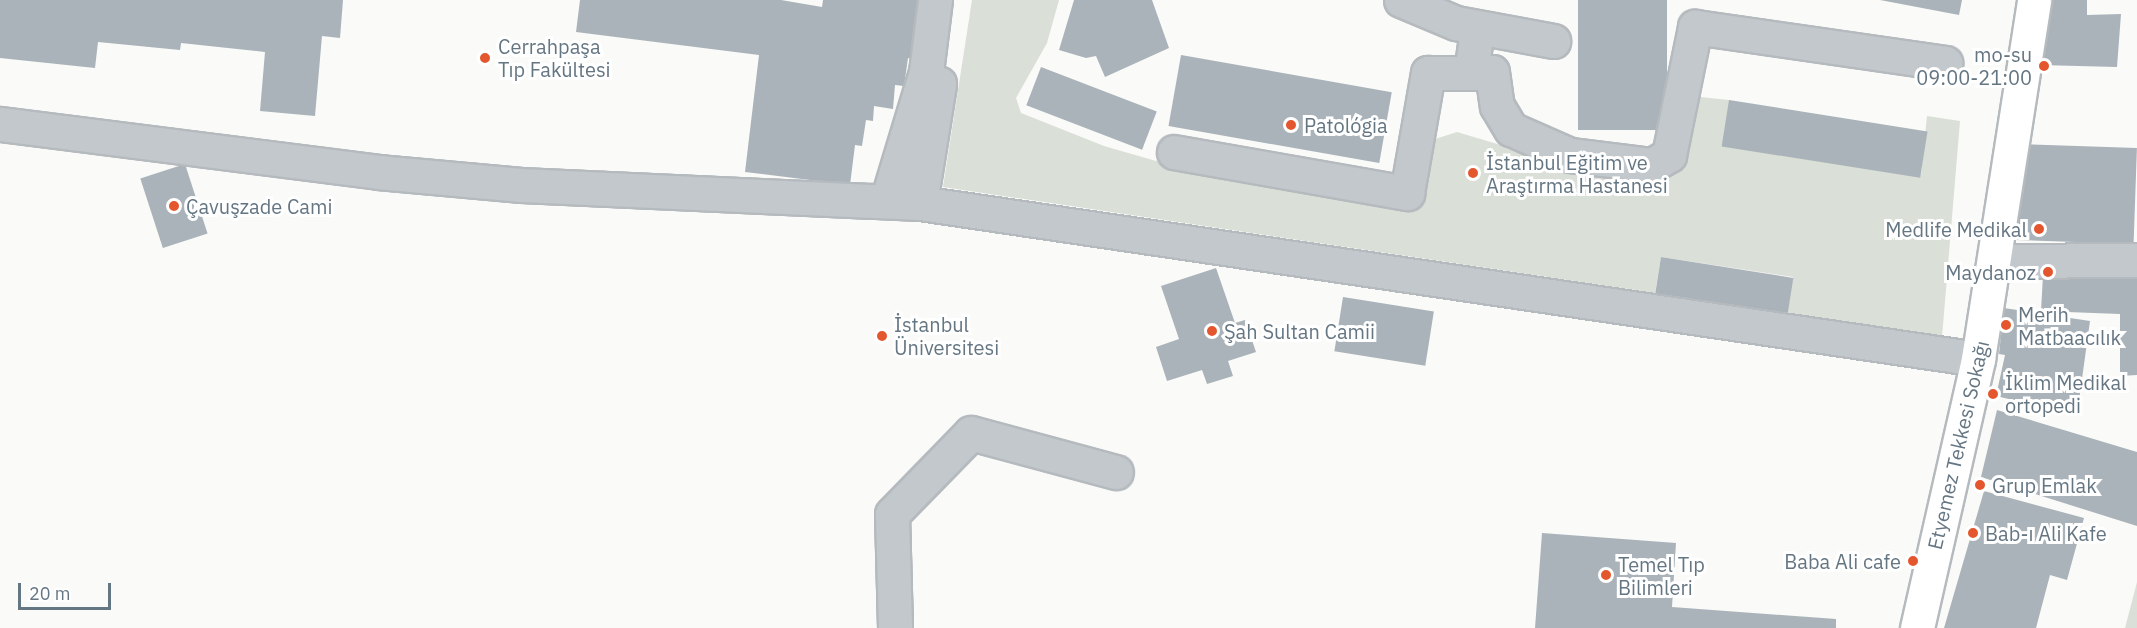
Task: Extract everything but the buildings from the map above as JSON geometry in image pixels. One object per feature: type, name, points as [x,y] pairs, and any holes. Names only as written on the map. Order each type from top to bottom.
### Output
[{"type":"main road","name":"Etyemez Tekkesi Sokağı","points":[[1996,261],[1990,217],[2015,0]]},
{"type":"main road","name":"Etyemez Tekkesi Sokağı","points":[[1917,628],[1978,359],[1996,261],[2034,0]]},
{"type":"street","points":[[886,201],[926,72],[935,0]]},
{"type":"street","points":[[920,203],[946,36],[945,0]]},
{"type":"street","points":[[1401,0],[1477,29],[1553,41]]},
{"type":"street","points":[[1174,152],[1407,193],[1428,73],[1492,72],[1497,106],[1511,129],[1570,154],[1652,165],[1669,155],[1695,27],[1945,63]]},
{"type":"street","points":[[1471,73],[1477,29]]},
{"type":"street","points":[[0,124],[378,172],[521,185],[920,203],[1978,359]]},
{"type":"street","points":[[1996,261],[2137,260]]},
{"type":"street","points":[[895,628],[892,514],[971,433],[1116,472]]},
{"type":"shaded area","points":[[972,0],[1059,0],[1047,43],[1016,98],[1021,113],[1104,146],[1156,161],[1406,205],[1432,140],[1457,132],[1572,166],[1654,177],[1691,96],[1729,100],[1921,175],[1927,116],[1960,121],[1942,337],[1786,322],[1793,277],[1661,257],[1655,293],[943,187]]},
{"type":"shaded area","points":[[2137,582],[2137,628],[2125,628]]},
{"type":"place","name":"Cerrahpaşa Tıp Fakültesi","points":[[485,58]]},
{"type":"place","name":"mo-su 09:00-21:00","points":[[2044,66]]},
{"type":"place","name":"Patológia","points":[[1291,125]]},
{"type":"place","name":"İstanbul Eğitim ve Araştırma Hastanesi","points":[[1473,173]]},
{"type":"place","name":"Çavuşzade Cami","points":[[174,206]]},
{"type":"place","name":"Medlife Medikal","points":[[2039,229]]},
{"type":"place","name":"Maydanoz","points":[[2048,272]]},
{"type":"place","name":"Merih Matbaacılık","points":[[2006,325]]},
{"type":"place","name":"Şah Sultan Camii","points":[[1212,331]]},
{"type":"place","name":"İstanbul Üniversitesi","points":[[882,336]]},
{"type":"place","name":"İklim Medikal ortopedi","points":[[1993,394]]},
{"type":"place","name":"Grup Emlak","points":[[1980,485]]},
{"type":"place","name":"Bab-ı Ali Kafe","points":[[1973,533]]},
{"type":"place","name":"Baba Ali cafe","points":[[1913,561]]},
{"type":"place","name":"Temel Tıp Bilimleri","points":[[1606,575]]}]
